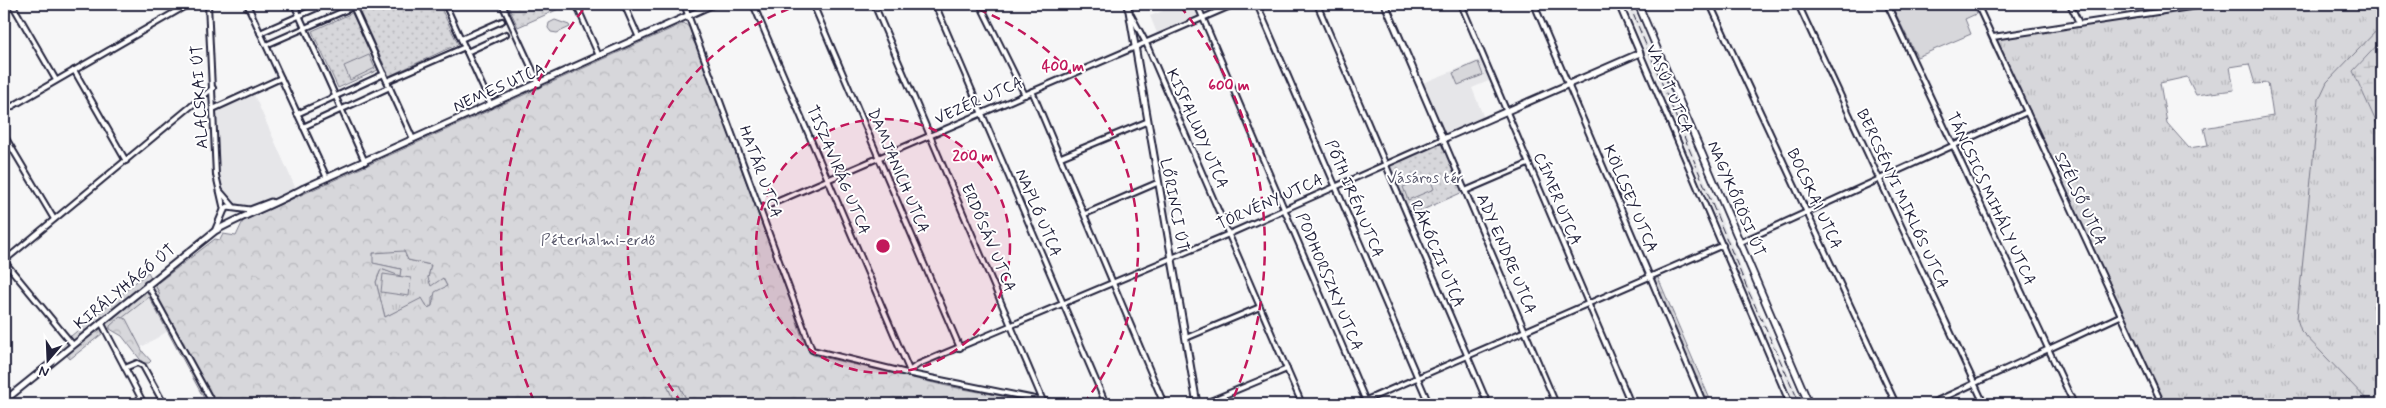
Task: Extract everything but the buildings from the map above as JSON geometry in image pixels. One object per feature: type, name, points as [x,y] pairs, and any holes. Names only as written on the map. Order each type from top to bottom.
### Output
[{"type":"main road","name":"NAGYKŐRÖSI ÚT","points":[[1638,4],[1808,404]]},
{"type":"street","points":[[12,4],[56,80]]},
{"type":"street","points":[[4,111],[189,4]]},
{"type":"street","name":"ALACSKAI ÚT","points":[[208,4],[218,189],[224,213]]},
{"type":"street","points":[[247,4],[327,178]]},
{"type":"street","points":[[294,4],[365,162]]},
{"type":"street","points":[[260,33],[326,4]]},
{"type":"street","points":[[445,4],[490,106]]},
{"type":"street","points":[[502,4],[539,84]]},
{"type":"street","points":[[578,4],[599,56]]},
{"type":"street","points":[[624,4],[639,38]]},
{"type":"street","name":"HATÁR UTCA","points":[[684,4],[812,350],[910,372]]},
{"type":"street","name":"NEMES UTCA","points":[[234,221],[714,4]]},
{"type":"street","name":"TISZAVIRÁG UTCA","points":[[753,4],[910,372]]},
{"type":"street","name":"DAMJANICH UTCA","points":[[813,4],[960,348]]},
{"type":"street","name":"ERDŐSÁV UTCA","points":[[874,4],[1043,401]]},
{"type":"street","name":"NAPLÓ UTCA","points":[[935,4],[1106,404]]},
{"type":"street","points":[[980,4],[1025,95]]},
{"type":"street","name":"KISFALUDY UTCA","points":[[1126,4],[1146,43],[1302,404]]},
{"type":"street","name":"PODHORSZKY UTCA","points":[[1197,4],[1366,402]]},
{"type":"street","name":"VEZÉR UTCA","points":[[760,209],[1235,4]]},
{"type":"street","name":"PÓTH IRÉN UTCA","points":[[1257,4],[1429,404]]},
{"type":"street","name":"RÁKÓCZI UTCA","points":[[1317,4],[1386,164],[1406,217],[1488,404]]},
{"type":"street","name":"ADY ENDRE UTCA","points":[[1386,4],[1556,404]]},
{"type":"street","name":"CÍMER UTCA","points":[[1460,4],[1631,404]]},
{"type":"street","name":"KÖLCSEY UTCA","points":[[1534,4],[1704,404]]},
{"type":"street","name":"VASÚT UTCA","points":[[1619,4],[1790,404]]},
{"type":"street","name":"BOCSKAI UTCA","points":[[1710,4],[1896,404]]},
{"type":"street","name":"BERCSÉNYI MIKLÓS UTCA","points":[[1798,4],[1984,404]]},
{"type":"street","name":"TÁNCSICS MIHÁLY UTCA","points":[[1887,4],[2074,404]]},
{"type":"street","name":"SZÉLSŐ UTCA","points":[[1977,4],[2162,404]]},
{"type":"street","points":[[2070,4],[2079,23]]},
{"type":"street","points":[[2156,4],[2160,12]]},
{"type":"street","points":[[1993,37],[2210,4]]},
{"type":"street","points":[[266,45],[353,6],[414,139]]},
{"type":"street","name":"LŐRINCI ÚT","points":[[1128,11],[1197,404]]},
{"type":"street","points":[[461,39],[502,21]]},
{"type":"street","points":[[467,52],[506,34]]},
{"type":"street","points":[[387,81],[465,47]]},
{"type":"street","name":"TÖRVÉNY UTCA","points":[[910,372],[919,364],[1229,234],[1640,53]]},
{"type":"street","points":[[74,70],[126,161]]},
{"type":"street","points":[[297,114],[384,74]]},
{"type":"street","points":[[213,109],[281,78]]},
{"type":"street","points":[[303,127],[390,87]]},
{"type":"street","points":[[73,345],[4,261],[213,88]]},
{"type":"street","points":[[1032,91],[1164,404]]},
{"type":"street","points":[[1739,243],[2027,112]]},
{"type":"street","points":[[1061,158],[1146,122]]},
{"type":"street","points":[[4,135],[54,220]]},
{"type":"street","points":[[1465,191],[1528,164]]},
{"type":"street","points":[[1085,214],[1157,182]]},
{"type":"street","points":[[218,189],[235,208],[239,214],[234,221],[225,219],[224,213],[235,208]]},
{"type":"street","name":"NEMES UTCA","points":[[235,208],[254,210],[295,193]]},
{"type":"street","name":"KIRÁLYHÁGÓ ÚT","points":[[215,230],[224,213]]},
{"type":"street","name":"KIRÁLYHÁGÓ ÚT","points":[[4,401],[215,230],[234,221]]},
{"type":"street","points":[[1357,404],[1366,402],[1418,376],[1723,245]]},
{"type":"street","points":[[147,284],[213,404]]},
{"type":"street","points":[[1186,338],[1260,307]]},
{"type":"street","points":[[1930,404],[2120,316]]},
{"type":"street","points":[[101,322],[144,404]]},
{"type":"street","points":[[125,368],[136,363],[143,366],[164,404]]},
{"type":"street","points":[[1203,404],[1287,369]]},
{"type":"street","points":[[910,372],[1060,404]]},
{"type":"shaded area","points":[[1160,4],[1194,4],[1198,15],[1157,33],[1150,16],[1163,11]]},
{"type":"shaded area","points":[[1626,4],[1632,4],[1749,287],[1802,404],[1795,404],[1776,353],[1746,289]]},
{"type":"shaded area","points":[[1482,59],[1491,80],[1472,88],[1484,118],[1444,134],[1423,83]]},
{"type":"shaded area","points":[[251,88],[299,196],[243,221],[220,186],[216,113],[220,102]]},
{"type":"shaded area","points":[[1179,191],[1185,207],[1168,215],[1164,197]]},
{"type":"shaded area","points":[[149,297],[168,331],[140,348],[123,316]]},
{"type":"green space","points":[[356,4],[439,4],[458,44],[389,76]]},
{"type":"green space","points":[[507,4],[570,4],[518,27]]},
{"type":"green space","points":[[1891,4],[1973,4],[1978,13],[1965,19],[1971,34],[1917,57]]},
{"type":"green space","points":[[2192,4],[2382,4],[2382,404],[2161,404],[1987,35]],"holes":[[[2249,64],[2255,84],[2268,83],[2273,116],[2204,128],[2208,145],[2189,148],[2167,123],[2160,83],[2187,77],[2196,95],[2234,90],[2230,67]]]},
{"type":"green space","points":[[352,13],[378,70],[338,88],[312,31]]},
{"type":"green space","points":[[555,20],[570,27],[557,33],[551,32],[548,28],[549,23]]},
{"type":"green space","name":"Péterhalmi-erdő","points":[[684,23],[691,29],[692,39],[701,53],[802,338],[809,351],[813,355],[947,386],[1045,404],[689,404],[679,385],[667,385],[675,404],[216,404],[157,296],[160,294],[155,285],[215,239],[220,240],[223,234],[236,236],[243,221]],"holes":[[[404,251],[408,260],[431,265],[428,278],[431,286],[443,278],[447,286],[435,292],[432,306],[428,308],[422,298],[385,317],[376,282],[381,269],[400,276],[401,269],[373,263],[373,253]]]},
{"type":"green space","points":[[2382,40],[2382,135],[2353,71]]},
{"type":"green space","points":[[369,55],[375,68],[350,80],[344,66]]},
{"type":"green space","points":[[1478,62],[1483,75],[1458,85],[1453,73]]},
{"type":"green space","name":"Vásáros tér","points":[[1443,139],[1465,191],[1407,217],[1386,165]]},
{"type":"green space","points":[[1429,176],[1434,189],[1408,200],[1403,187]]},
{"type":"green space","points":[[404,250],[408,260],[431,265],[428,278],[443,278],[447,286],[432,297],[432,306],[428,308],[422,299],[385,317],[376,282],[381,269],[399,275],[401,269],[372,263],[373,253]]},
{"type":"green space","points":[[148,272],[160,294],[158,296],[216,404],[207,404],[149,297],[70,359],[59,346]]},
{"type":"green space","points":[[1656,273],[1712,404],[1704,404],[1650,277]]},
{"type":"green space","points":[[383,274],[411,278],[409,296],[381,292]]},
{"type":"green space","points":[[120,317],[126,319],[143,352],[151,361],[149,363],[143,363],[122,336],[110,329],[110,326]]},
{"type":"green space","points":[[667,385],[679,385],[689,404],[675,404]]},
{"type":"waterway","points":[[2371,404],[2301,331],[2297,319],[2319,99],[2327,82],[2382,25]]},
{"type":"railway","points":[[1629,4],[1747,288],[1800,404]]}]
